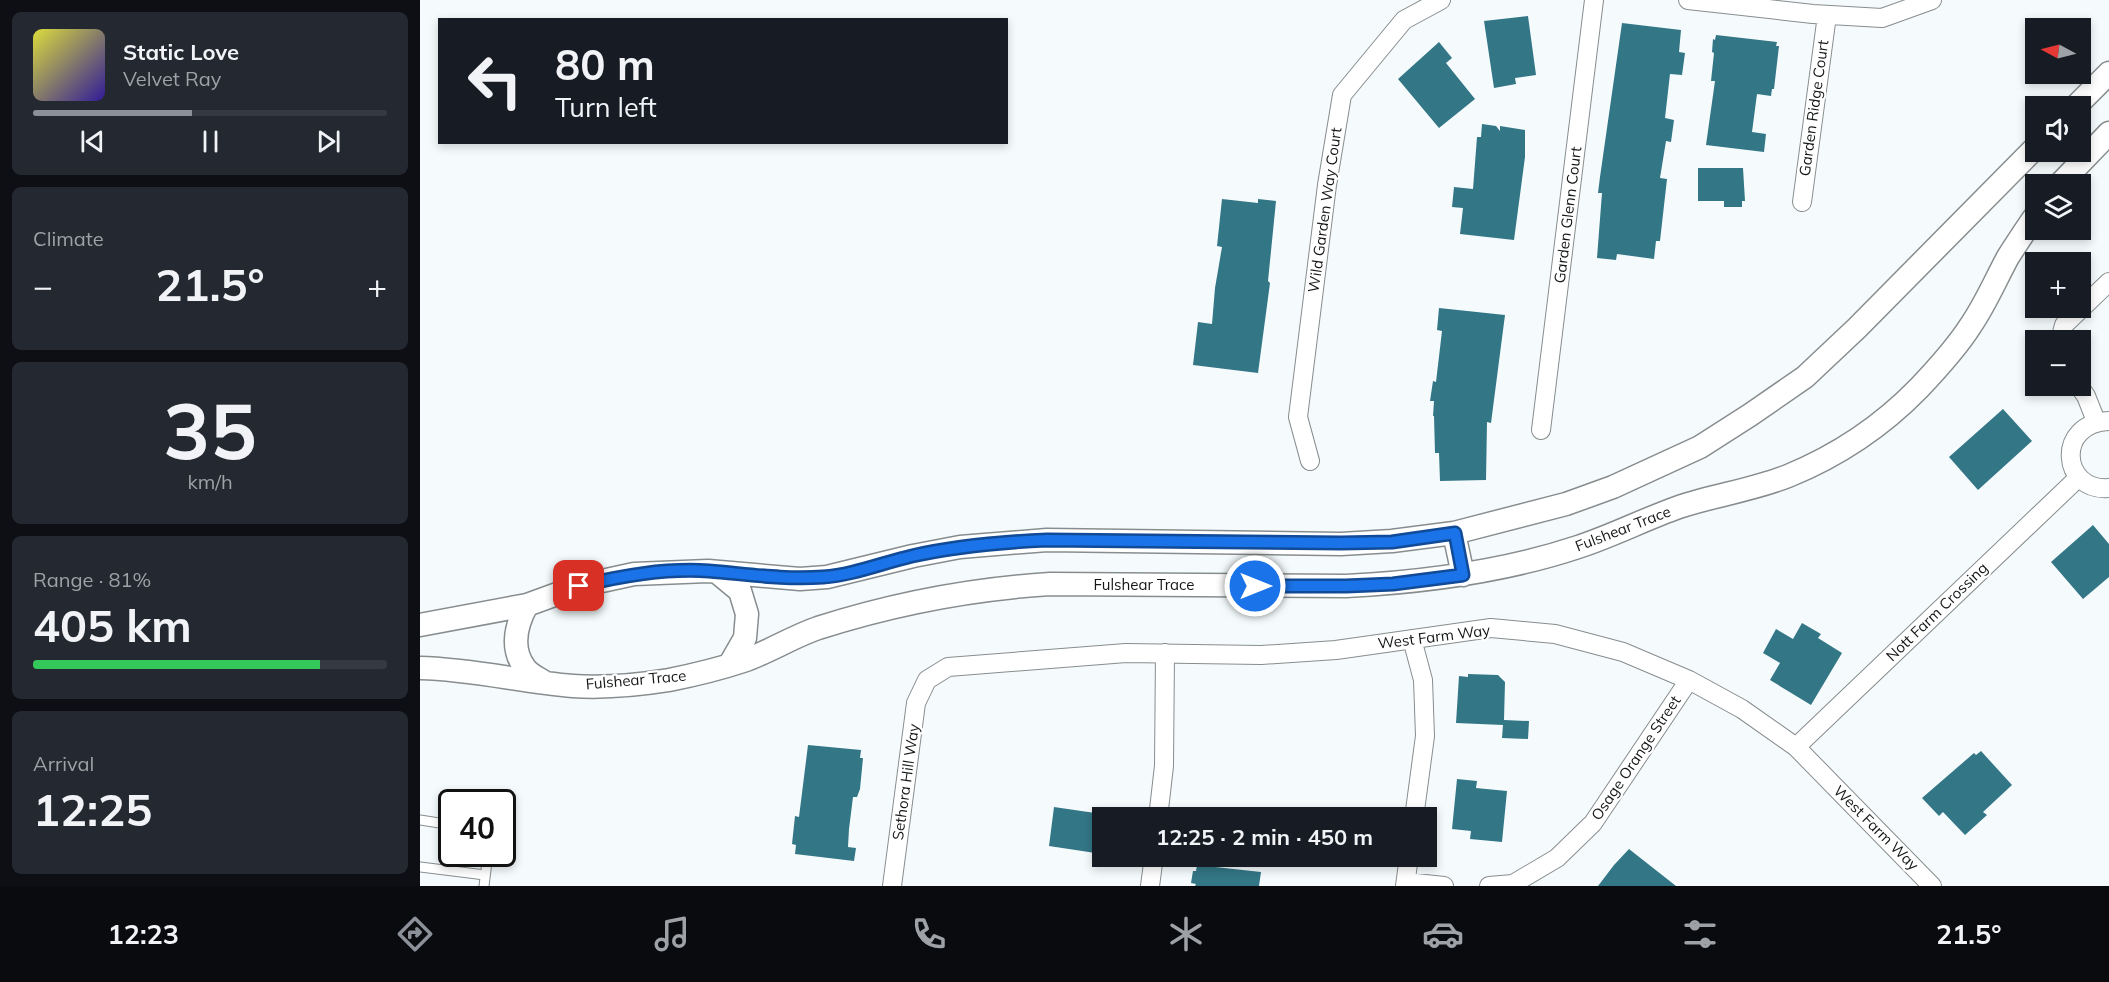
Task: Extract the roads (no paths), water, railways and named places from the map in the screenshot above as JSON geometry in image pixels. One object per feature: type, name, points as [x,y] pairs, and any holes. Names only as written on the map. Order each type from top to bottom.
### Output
[{"type":"street","name":"Wild Garden Way Court","points":[[1310,461],[1298,417],[1327,184],[1342,95],[1404,20],[1441,0]]},
{"type":"street","name":"Garden Glenn Court","points":[[1541,430],[1594,0]]},
{"type":"street","points":[[1688,0],[1820,15],[1882,18],[1932,0]]},
{"type":"street","name":"Garden Ridge Court","points":[[1802,202],[1820,15]]},
{"type":"street","points":[[2086,96],[2109,73]]},
{"type":"street","points":[[2070,174],[2109,133]]},
{"type":"street","points":[[420,625],[527,605],[579,586],[626,576],[674,571],[800,579],[827,577],[960,547],[1035,540],[1392,542],[1455,533],[1566,504],[1613,488],[1700,447],[1805,377],[1848,337],[2025,158]]},
{"type":"street","name":"Fulshear Trace","points":[[420,668],[457,669],[544,683],[604,686],[694,675],[744,660],[819,628],[953,594],[1005,587],[1050,584],[1346,586],[1393,584],[1516,565],[1578,547],[1676,508],[1787,476],[1822,460],[1860,437],[1889,416],[1948,357],[1971,325],[2025,232]]},
{"type":"street","points":[[2063,330],[2064,325],[2109,282]]},
{"type":"street","points":[[2086,396],[2102,421],[2085,427],[2074,439],[2071,461],[2079,477],[2094,487],[2109,488]]},
{"type":"street","name":"Nott Farm Crossing","points":[[1796,747],[2079,477]]},
{"type":"street","points":[[1455,533],[1463,575]]},
{"type":"street","points":[[717,572],[740,591],[747,614],[745,638],[730,664]]},
{"type":"street","points":[[527,605],[517,624],[515,639],[519,658],[526,670],[544,683]]},
{"type":"street","name":"West Farm Way","points":[[927,680],[948,667],[1126,653],[1261,655],[1336,650],[1491,628],[1556,634],[1623,652],[1689,680],[1742,709],[1796,747],[1932,886]]},
{"type":"street","points":[[1412,639],[1423,680],[1425,736],[1415,807]]},
{"type":"street","points":[[1159,807],[1164,766],[1165,653]]},
{"type":"street","name":"Sethora Hill Way","points":[[892,886],[916,703],[927,680]]},
{"type":"street","name":"Osage Orange Street","points":[[1489,886],[1513,884],[1557,858],[1593,823],[1689,680]]},
{"type":"street","points":[[1150,886],[1153,867]]},
{"type":"street","points":[[1408,867],[1406,884],[1444,886]]},
{"type":"lane","points":[[420,820],[438,823]]},
{"type":"lane","points":[[420,867],[485,875]]},
{"type":"lane","points":[[484,886],[486,867]]}]
